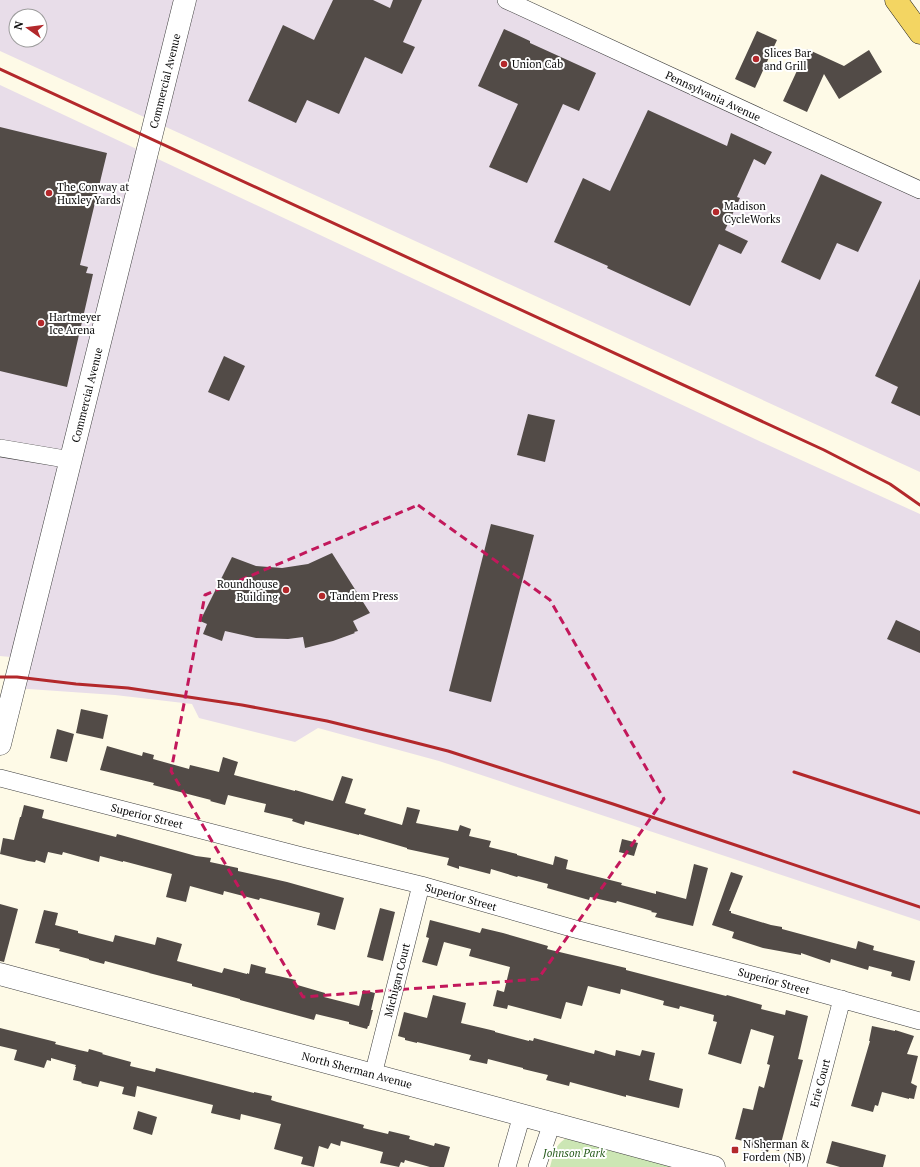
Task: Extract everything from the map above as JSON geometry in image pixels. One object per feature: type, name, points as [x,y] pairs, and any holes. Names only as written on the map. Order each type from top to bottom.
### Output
[{"type":"main road","points":[[896,0],[920,33]]},
{"type":"street","name":"Commercial Avenue","points":[[0,744],[185,0]]},
{"type":"street","name":"Pennsylvania Avenue","points":[[506,0],[920,190]]},
{"type":"street","points":[[0,448],[71,460]]},
{"type":"street","name":"Superior Street","points":[[0,778],[302,856],[422,885],[575,930],[771,980],[920,1021]]},
{"type":"street","name":"Michigan Court","points":[[373,1075],[422,885]]},
{"type":"street","name":"North Sherman Avenue","points":[[0,974],[714,1167]]},
{"type":"street","name":"Erie Court","points":[[798,1167],[842,999]]},
{"type":"street","points":[[507,1167],[522,1115]]},
{"type":"street","points":[[537,1167],[552,1123]]},
{"type":"highlighted area","points":[[418,505],[550,600],[664,799],[538,979],[303,997],[171,771],[205,595]]},
{"type":"shaded area","points":[[0,0],[506,0],[920,190],[920,472],[0,51]]},
{"type":"shaded area","points":[[0,85],[768,445],[920,514],[920,921],[439,761],[318,728],[295,742],[199,718],[192,704],[115,695],[14,688],[21,658],[0,656]]},
{"type":"green space","name":"Johnson Park","points":[[565,1139],[570,1139],[675,1167],[550,1167],[553,1155],[559,1144]]},
{"type":"building","points":[[333,0],[373,0],[390,8],[393,0],[422,0],[403,42],[415,47],[402,74],[365,57],[339,114],[307,100],[296,123],[248,101],[283,25],[314,40]]},
{"type":"building","points":[[504,29],[530,41],[530,43],[596,73],[579,111],[563,104],[527,183],[489,167],[518,104],[478,86]]},
{"type":"building","name":"Slices Bar and Grill","points":[[757,31],[777,40],[755,88],[735,79]]},
{"type":"building","points":[[807,49],[844,66],[869,50],[882,72],[839,99],[824,74],[807,112],[783,101]]},
{"type":"building","points":[[648,110],[727,146],[731,133],[772,152],[765,165],[754,159],[737,197],[740,198],[725,230],[748,241],[741,254],[719,244],[690,306],[607,268],[608,266],[554,242],[583,178],[610,191]]},
{"type":"building","points":[[0,127],[107,153],[80,265],[88,267],[86,273],[93,274],[67,387],[0,371]]},
{"type":"building","points":[[821,174],[882,202],[858,252],[837,243],[820,280],[781,262]]},
{"type":"building","points":[[920,279],[920,416],[891,403],[898,387],[875,376]]},
{"type":"building","points":[[224,356],[245,366],[229,401],[208,392]]},
{"type":"building","points":[[528,414],[555,420],[545,462],[517,455]]},
{"type":"building","points":[[491,524],[534,535],[491,702],[449,691]]},
{"type":"building","name":"Roundhouse Building","points":[[332,553],[370,613],[353,621],[358,631],[354,632],[355,633],[333,641],[305,648],[303,637],[288,639],[256,638],[225,631],[222,641],[203,634],[207,624],[200,621],[232,557],[256,566],[282,568],[308,564]]},
{"type":"building","points":[[896,620],[920,631],[920,653],[887,639]]},
{"type":"building","points":[[81,709],[108,715],[103,739],[76,733]]},
{"type":"building","points":[[57,729],[74,734],[67,762],[50,758]]},
{"type":"building","points":[[107,746],[142,756],[143,752],[154,755],[153,759],[189,769],[190,765],[219,772],[223,757],[238,762],[234,775],[333,801],[342,776],[353,779],[345,803],[366,809],[364,814],[402,825],[407,807],[420,810],[416,823],[458,831],[460,825],[471,829],[469,836],[491,841],[489,847],[553,865],[555,856],[568,860],[566,869],[622,883],[621,885],[656,894],[656,891],[686,899],[694,864],[708,868],[693,926],[655,917],[657,913],[617,901],[616,903],[590,897],[589,900],[547,888],[548,884],[491,869],[490,874],[459,866],[459,869],[447,865],[449,858],[407,849],[359,834],[305,821],[304,825],[292,821],[293,819],[264,812],[266,804],[228,795],[225,805],[153,785],[154,783],[100,770]]},
{"type":"building","points":[[24,805],[44,810],[42,818],[116,837],[117,834],[196,856],[211,858],[210,862],[238,868],[238,871],[287,882],[344,898],[335,930],[317,925],[320,913],[260,898],[259,900],[224,891],[223,895],[190,886],[186,902],[166,897],[172,874],[123,861],[100,856],[99,862],[63,852],[62,855],[48,852],[45,863],[36,860],[35,862],[28,861],[0,854],[3,838],[14,840]]},
{"type":"building","points":[[622,839],[638,843],[634,856],[619,852]]},
{"type":"building","points":[[731,872],[743,876],[729,911],[731,911],[731,913],[782,927],[782,929],[856,949],[858,941],[874,946],[873,950],[915,961],[910,981],[891,976],[892,972],[869,966],[868,970],[831,959],[830,963],[801,953],[801,955],[763,948],[732,938],[734,932],[712,925]]},
{"type":"building","points":[[0,904],[18,909],[4,962],[0,961]]},
{"type":"building","points":[[380,908],[395,912],[383,961],[367,957]]},
{"type":"building","points":[[44,910],[58,913],[55,925],[78,931],[78,933],[113,942],[115,935],[155,945],[157,937],[182,944],[177,961],[222,973],[224,968],[249,974],[251,964],[266,968],[265,973],[296,980],[294,984],[325,993],[324,997],[359,1006],[363,990],[375,993],[369,1026],[367,1029],[349,1024],[349,1022],[316,1014],[314,1020],[192,986],[192,984],[105,961],[104,964],[59,951],[60,949],[35,943]]},
{"type":"building","points":[[430,920],[480,933],[482,928],[503,933],[548,946],[547,949],[626,968],[626,970],[762,1005],[761,1009],[785,1015],[786,1010],[808,1016],[798,1059],[803,1060],[779,1151],[769,1148],[768,1152],[746,1146],[747,1142],[735,1139],[743,1108],[753,1110],[759,1086],[764,1088],[770,1065],[767,1064],[774,1036],[751,1029],[741,1064],[708,1054],[717,1022],[713,1021],[714,1015],[680,1006],[679,1009],[663,1005],[664,1001],[621,989],[620,994],[588,986],[582,1006],[566,1002],[561,1019],[508,1005],[507,1009],[493,1006],[497,990],[504,992],[510,967],[469,956],[471,949],[444,942],[437,966],[422,962],[429,938],[426,937]]},
{"type":"building","points":[[433,995],[466,1003],[461,1023],[529,1041],[533,1041],[534,1038],[594,1054],[595,1050],[615,1056],[616,1050],[640,1056],[642,1050],[655,1053],[649,1080],[683,1089],[679,1108],[626,1095],[626,1097],[570,1082],[569,1086],[546,1080],[548,1075],[488,1059],[487,1064],[469,1060],[471,1055],[405,1040],[405,1038],[398,1036],[404,1012],[427,1018]]},
{"type":"building","points":[[872,1026],[895,1030],[914,1036],[907,1054],[918,1056],[911,1083],[917,1086],[914,1099],[882,1092],[878,1106],[875,1105],[873,1112],[851,1106],[870,1041]]},
{"type":"building","points":[[0,1028],[56,1042],[55,1044],[79,1050],[88,1052],[89,1049],[103,1053],[102,1054],[131,1062],[130,1066],[155,1072],[156,1068],[254,1093],[272,1096],[271,1100],[364,1125],[363,1128],[388,1134],[389,1131],[410,1136],[409,1139],[434,1146],[435,1143],[450,1147],[444,1167],[430,1167],[405,1160],[404,1163],[401,1162],[399,1167],[380,1163],[383,1152],[341,1141],[340,1146],[331,1143],[328,1149],[319,1146],[314,1167],[301,1164],[303,1157],[274,1149],[281,1124],[241,1114],[240,1120],[211,1113],[213,1105],[137,1086],[135,1097],[122,1094],[124,1087],[100,1081],[98,1087],[81,1083],[82,1082],[73,1080],[76,1065],[51,1058],[51,1061],[47,1060],[44,1068],[14,1060],[17,1050],[0,1046]]},
{"type":"building","points":[[138,1111],[157,1117],[152,1135],[133,1129]]},
{"type":"building","points":[[832,1141],[886,1155],[883,1167],[840,1167],[826,1163]]},
{"type":"railway","points":[[0,69],[824,450],[890,484],[920,505]]},
{"type":"railway","points":[[0,677],[17,677],[128,688],[242,705],[327,721],[393,737],[448,751],[613,804],[920,907]]},
{"type":"railway","points":[[794,772],[920,813]]},
{"type":"place","name":"Slices Bar and Grill","points":[[756,59]]},
{"type":"place","name":"Union Cab","points":[[504,64]]},
{"type":"place","name":"The Conway at Huxley Yards","points":[[49,193]]},
{"type":"place","name":"Madison CycleWorks","points":[[716,212]]},
{"type":"place","name":"Hartmeyer Ice Arena","points":[[41,323]]},
{"type":"place","name":"Roundhouse Building","points":[[286,590]]},
{"type":"place","name":"Tandem Press","points":[[322,596]]},
{"type":"place","name":"N Sherman & Fordem (NB)","points":[[735,1150]]}]
